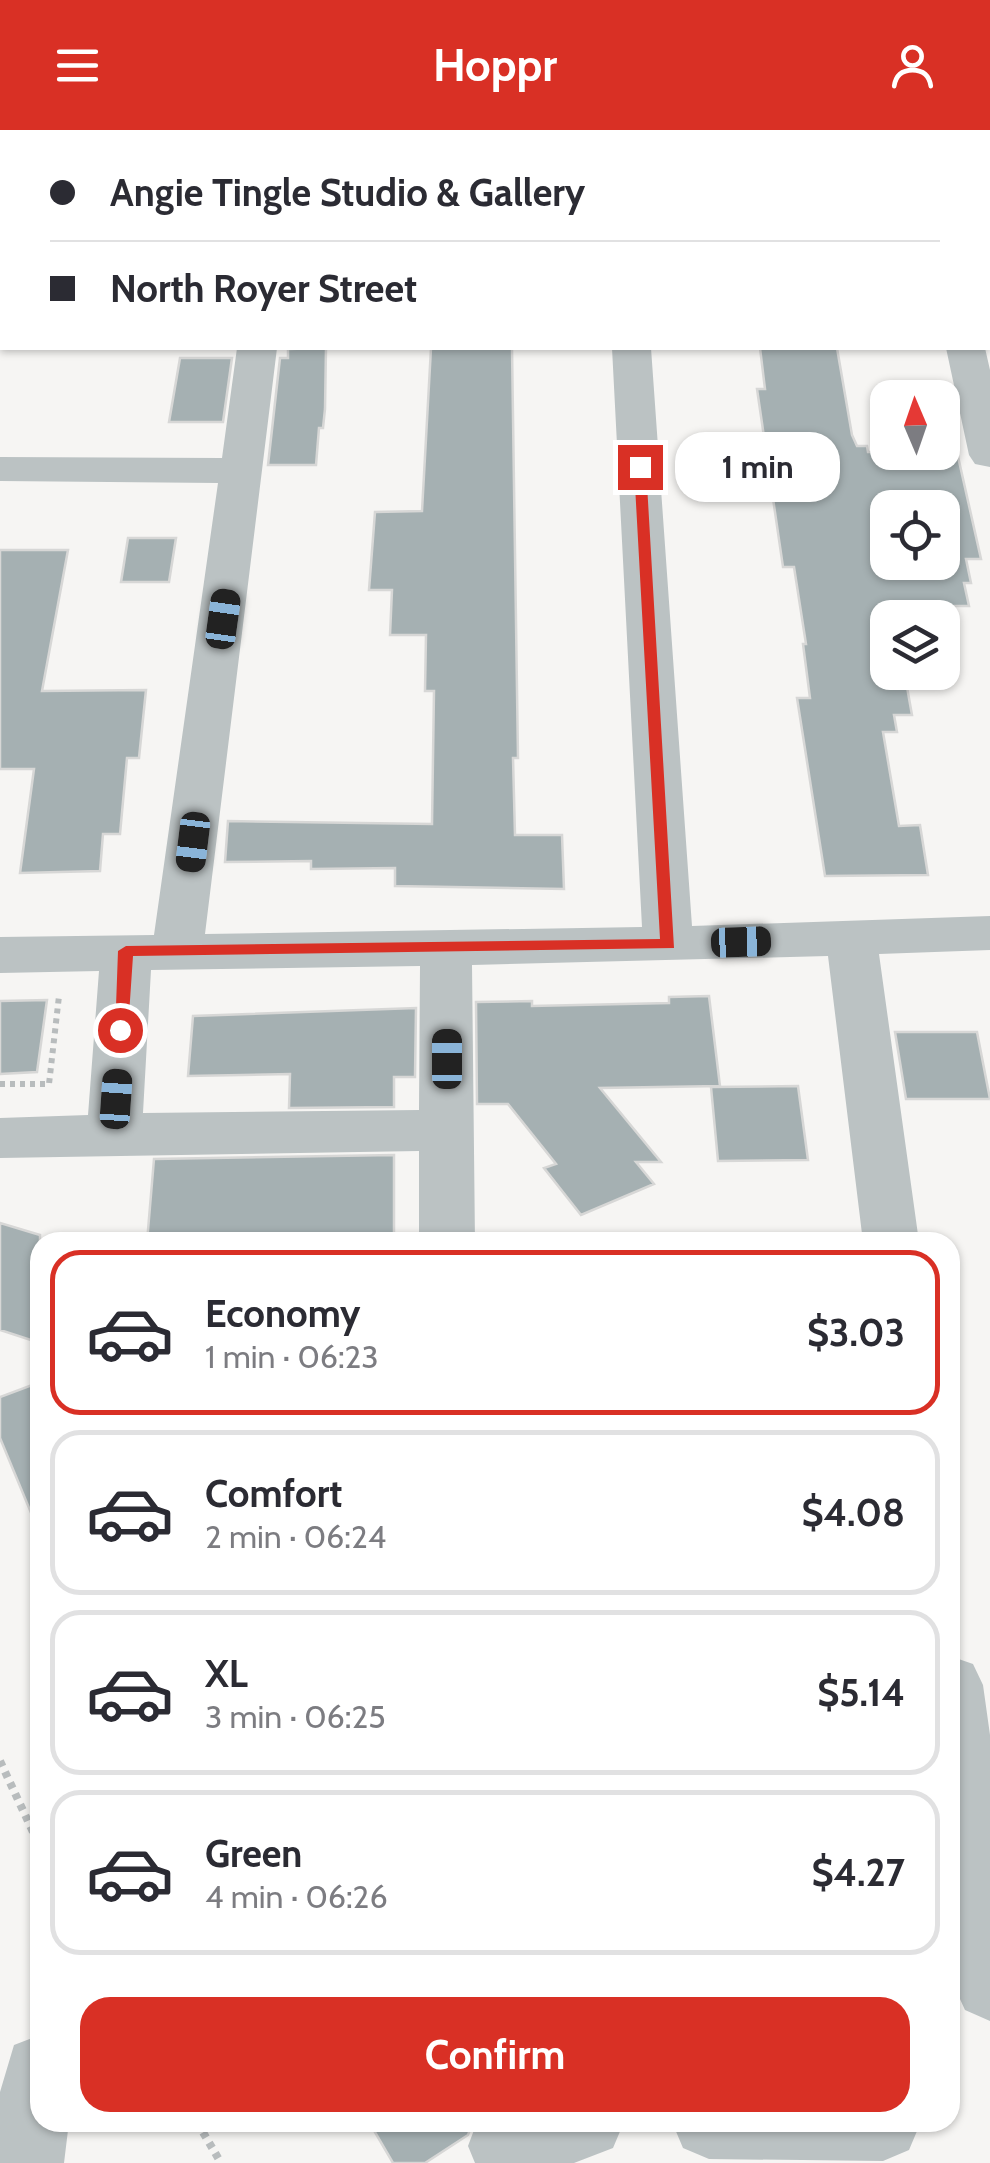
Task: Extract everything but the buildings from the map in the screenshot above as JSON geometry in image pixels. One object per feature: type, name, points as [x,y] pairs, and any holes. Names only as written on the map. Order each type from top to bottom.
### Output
[{"type":"street","points":[[178,950],[258,350]]},
{"type":"street","points":[[632,350],[668,944]]},
{"type":"street","points":[[964,350],[990,455]]},
{"type":"street","points":[[0,470],[242,471]]},
{"type":"street","points":[[0,956],[990,934]]},
{"type":"street","points":[[851,938],[890,1232]]},
{"type":"street","points":[[446,946],[448,1232]]},
{"type":"street","points":[[114,1134],[126,951]]},
{"type":"street","points":[[0,1138],[447,1130]]},
{"type":"street","points":[[960,1761],[990,1986]]},
{"type":"street","points":[[26,2163],[31,2132]]},
{"type":"street","points":[[502,2144],[548,2132]]},
{"type":"path","points":[[0,1084],[49,1084],[58,996]]},
{"type":"path","points":[[0,1761],[30,1826]]},
{"type":"path","points":[[203,2132],[221,2163]]},
{"type":"route","points":[[120,1030],[126,951],[668,944],[640,467]]}]
